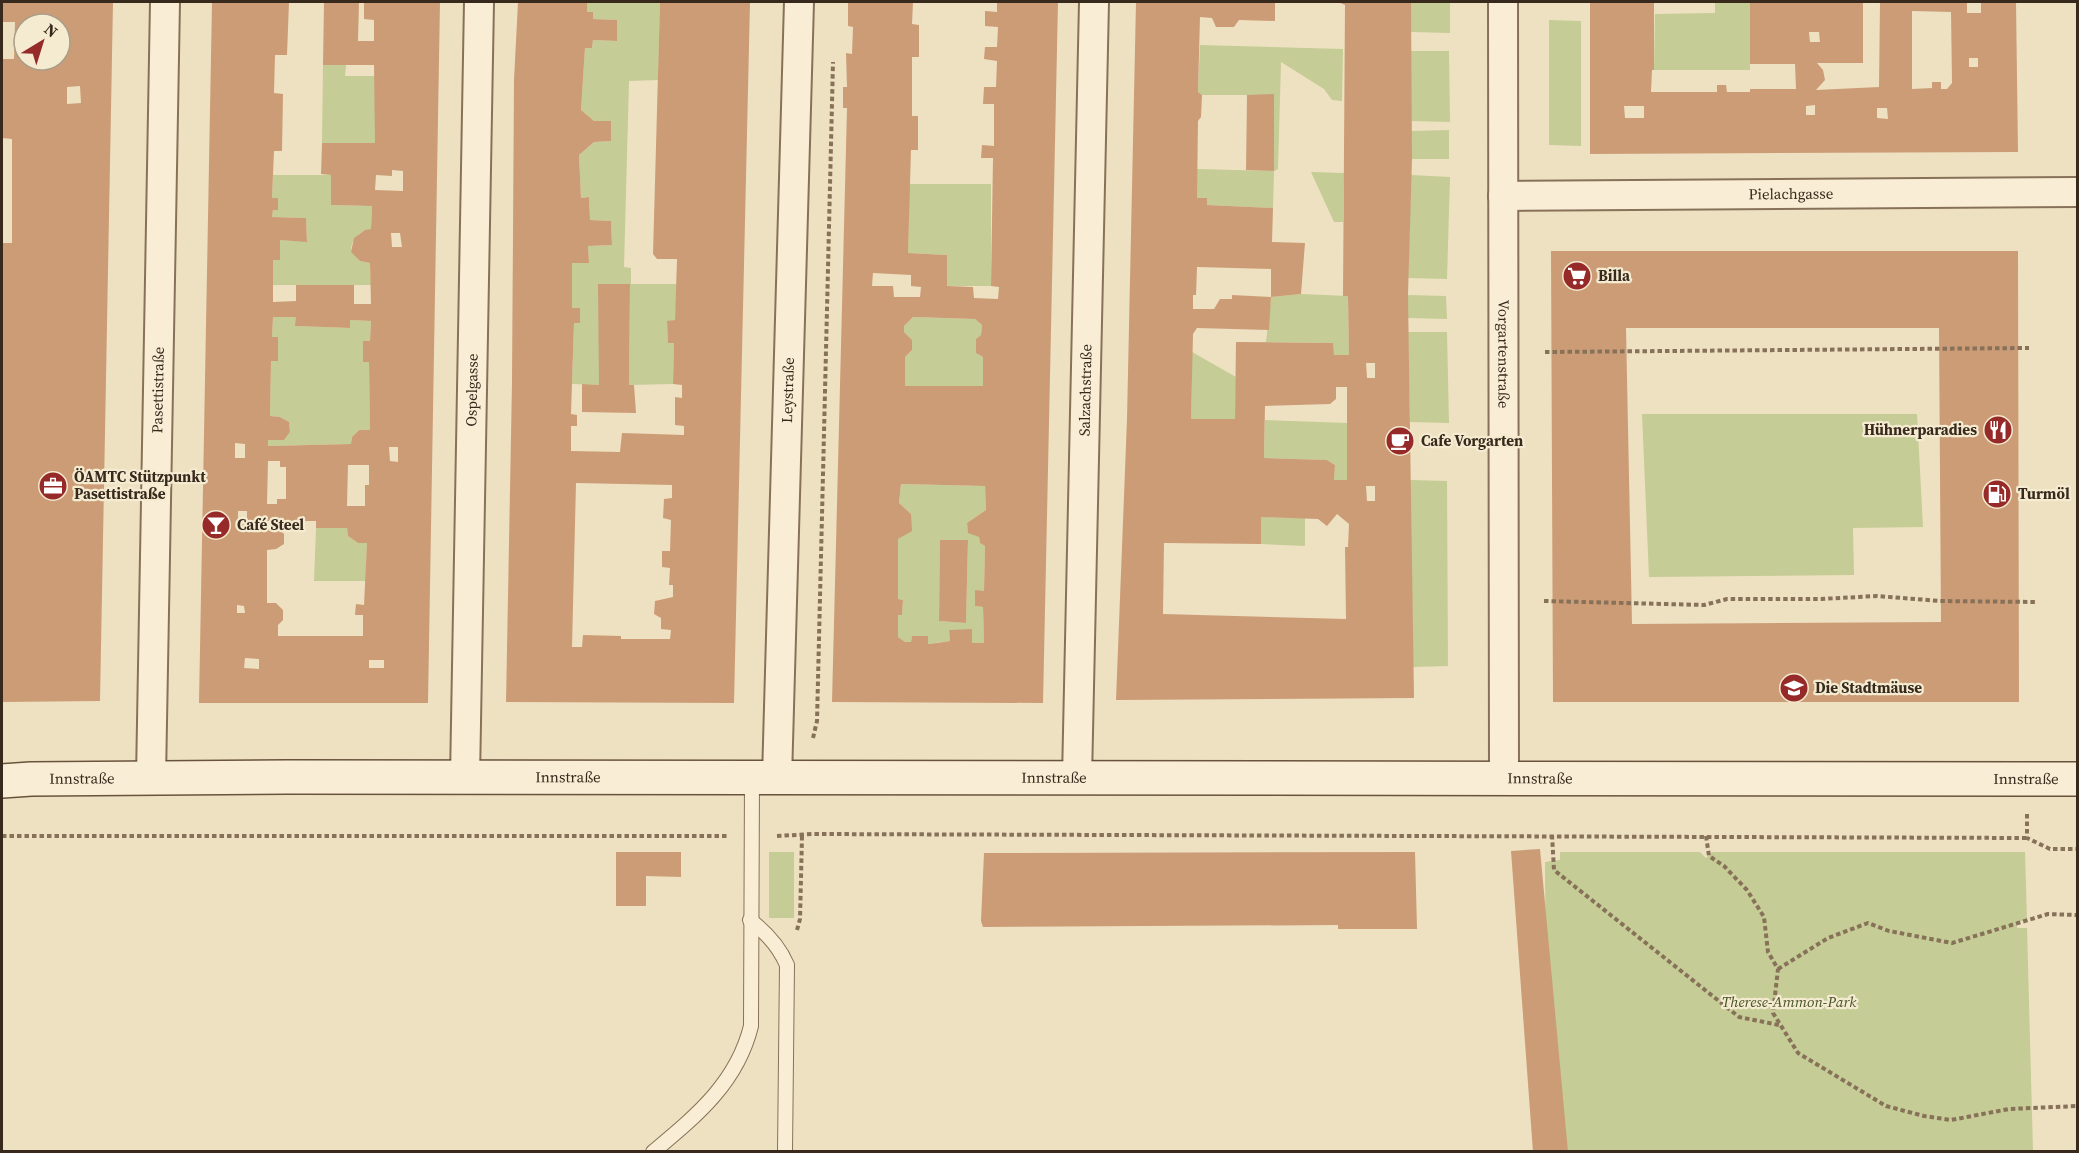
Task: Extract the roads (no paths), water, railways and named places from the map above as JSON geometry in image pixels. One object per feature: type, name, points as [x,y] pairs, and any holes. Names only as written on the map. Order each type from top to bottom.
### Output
[{"type":"main road","name":"Innstraße","points":[[11,778],[2078,779]]},
{"type":"street","name":"Pasettistraße","points":[[151,778],[165,2]]},
{"type":"street","name":"Ospelgasse","points":[[465,778],[479,2]]},
{"type":"street","name":"Leystraße","points":[[765,778],[800,2]]},
{"type":"street","name":"Salzachstraße","points":[[1077,778],[1094,2]]},
{"type":"street","name":"Vorgartenstraße","points":[[1503,2],[1504,779]]},
{"type":"street","name":"Pielachgasse","points":[[1503,196],[2078,192]]},
{"type":"lane","points":[[653,1152],[716,1096],[746,1049],[751,1026],[752,836],[765,778]]},
{"type":"lane","points":[[750,921],[773,941],[781,951],[787,965],[785,1152]]},
{"type":"place","name":"Billa","points":[[1577,276]]},
{"type":"place","name":"Hühnerparadies","points":[[1998,430]]},
{"type":"place","name":"Cafe Vorgarten","points":[[1400,441]]},
{"type":"place","name":"ÖAMTC Stützpunkt Pasettistraße","points":[[53,486]]},
{"type":"place","name":"Turmöl","points":[[1997,494]]},
{"type":"place","name":"Café Steel","points":[[216,525]]},
{"type":"place","name":"Die Stadtmäuse","points":[[1794,688]]},
{"type":"park label","name":"Therese-Ammon-Park","points":[[1789,1002]]}]
